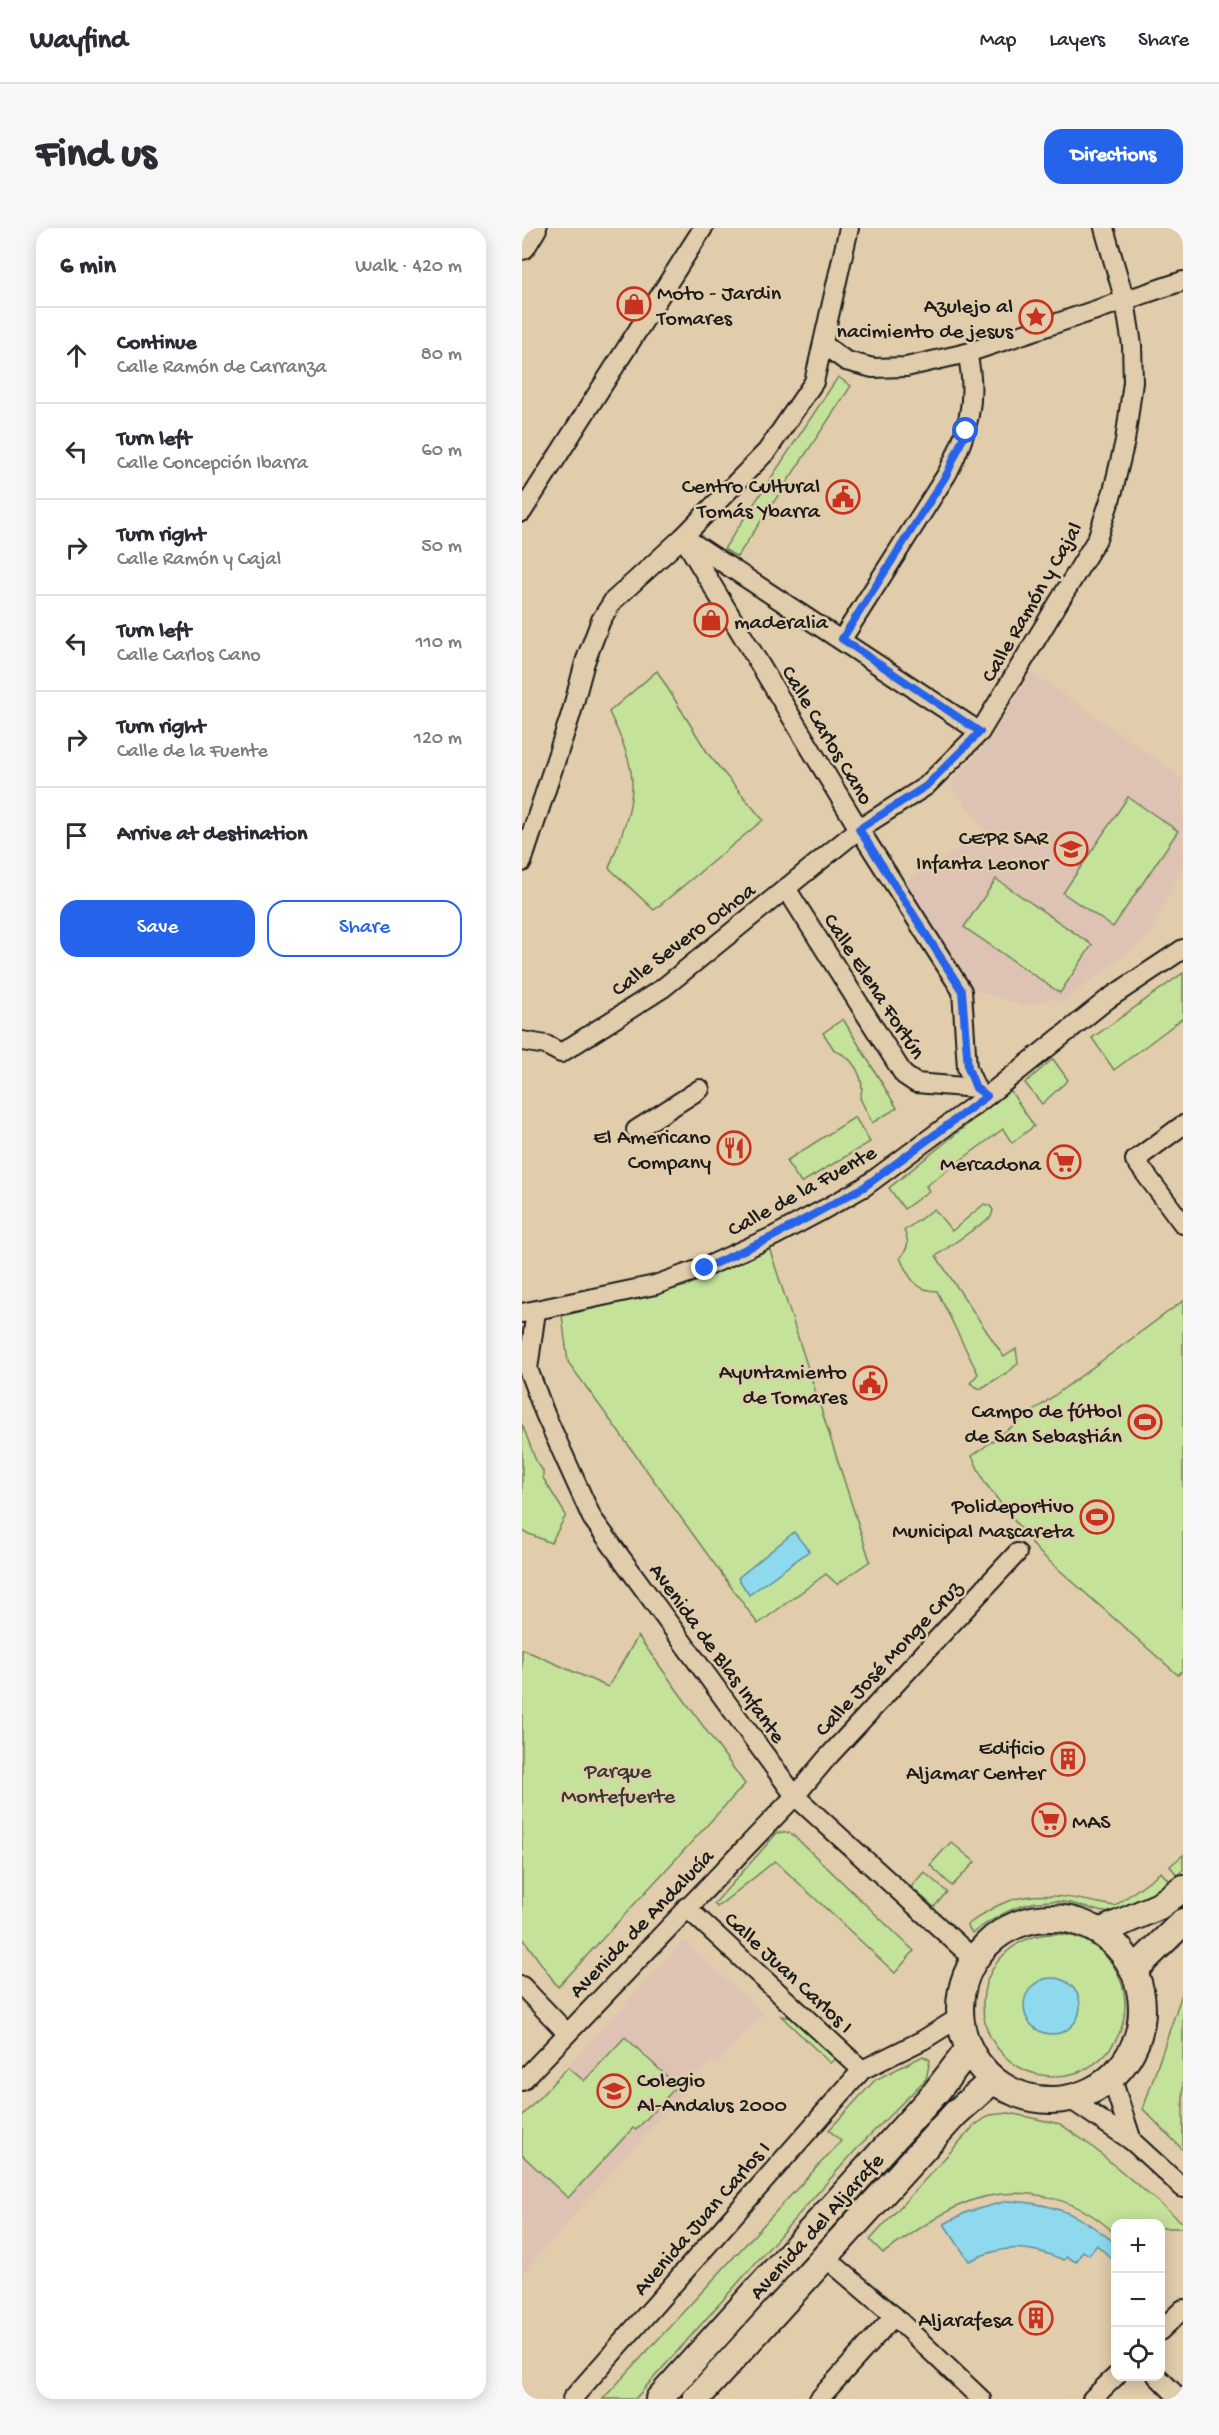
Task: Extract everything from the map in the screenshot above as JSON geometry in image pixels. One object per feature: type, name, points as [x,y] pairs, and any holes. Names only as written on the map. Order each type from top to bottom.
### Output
[{"type":"main road","points":[[522,246],[533,228]]},
{"type":"main road","points":[[1102,1931],[1159,1906],[1183,1888]]},
{"type":"main road","points":[[1068,1917],[1102,1931],[1135,1969],[1144,2008],[1135,2047],[1112,2079],[1092,2092],[1070,2099],[1043,2101],[1016,2094],[993,2080],[979,2066],[969,2049],[960,2017],[962,1987],[974,1959],[999,1933],[1032,1918],[1068,1917]]},
{"type":"main road","points":[[1135,1969],[1180,1930]]},
{"type":"main road","name":"Avenida del Aljarafe","points":[[659,2399],[928,2101],[969,2049]]},
{"type":"main road","name":"Avenida del Aljarafe","points":[[696,2399],[956,2113],[993,2080]]},
{"type":"street","points":[[525,501],[703,228]]},
{"type":"street","points":[[522,862],[571,714],[585,662],[601,620],[613,601],[683,537],[767,451],[814,382],[849,228]]},
{"type":"street","name":"Calle Ramón y Cajal","points":[[859,829],[926,786],[980,732],[1096,539],[1113,491],[1125,441],[1132,382],[1132,345],[1125,301],[1104,228]]},
{"type":"street","points":[[824,345],[846,361],[873,368],[906,367],[968,353],[1183,281]]},
{"type":"street","points":[[842,639],[947,474],[958,452],[970,414],[973,377],[968,353]]},
{"type":"street","points":[[683,537],[842,639],[980,732]]},
{"type":"street","name":"Calle Carlos Cano","points":[[683,537],[859,829],[962,991],[968,1068],[982,1092]]},
{"type":"street","name":"Calle Severo Ochoa","points":[[522,1041],[546,1045],[561,1053],[663,988],[859,829]]},
{"type":"street","name":"Calle Elena Fortún","points":[[786,888],[904,1075],[916,1083],[982,1092]]},
{"type":"street","points":[[1177,953],[1183,932]]},
{"type":"street","name":"Calle de la Fuente","points":[[529,1312],[655,1285],[705,1268],[774,1236],[864,1187],[982,1092],[1108,999],[1177,953]]},
{"type":"street","points":[[636,1130],[700,1089]]},
{"type":"street","points":[[1183,1125],[1135,1160],[1183,1224]]},
{"type":"street","name":"Avenida de Blas Infante","points":[[529,1312],[528,1369],[545,1414],[591,1518],[795,1796],[974,1959]]},
{"type":"street","name":"Calle José Monge Cruz","points":[[795,1796],[826,1759],[1017,1553]]},
{"type":"street","name":"Avenida de Andalucía","points":[[522,2081],[686,1907],[795,1796]]},
{"type":"street","name":"Calle Juan Carlos I","points":[[686,1907],[862,2070]]},
{"type":"street","points":[[522,1986],[567,2033]]},
{"type":"street","name":"Avenida Juan Carlos I","points":[[572,2399],[862,2070],[923,2040],[960,2017]]},
{"type":"street","points":[[1112,2079],[1132,2141]]},
{"type":"street","points":[[1070,2099],[1132,2141],[1183,2188]]},
{"type":"street","points":[[825,2257],[894,2316],[981,2399]]},
{"type":"street","points":[[1165,2327],[1183,2309]]},
{"type":"street","points":[[819,2399],[894,2316]]},
{"type":"street","points":[[1092,2399],[1111,2381]]},
{"type":"street","points":[[1162,2381],[1180,2399]]},
{"type":"shaded area","name":"CEPR SAR Infanta Leonor","points":[[1031,672],[1183,778],[1183,865],[1149,936],[1061,1004],[1055,998],[1024,1006],[975,990],[904,882],[987,833],[950,784],[988,742]]},
{"type":"shaded area","name":"Colegio Al-Andalus 2000","points":[[684,1940],[763,2014],[717,2064],[712,2059],[522,2274],[522,2116]]},
{"type":"green space","points":[[838,377],[851,386],[737,557],[724,549]]},
{"type":"green space","points":[[657,671],[709,755],[763,820],[654,910],[609,868],[628,815],[632,782],[627,755],[609,712]]},
{"type":"green space","points":[[1128,797],[1178,831],[1113,927],[1063,893]]},
{"type":"green space","points":[[996,879],[1092,945],[1060,993],[964,927]]},
{"type":"green space","points":[[1183,973],[1183,1018],[1114,1070],[1092,1038]]},
{"type":"green space","points":[[843,1019],[897,1108],[872,1123],[860,1098],[862,1084],[857,1070],[853,1063],[835,1051],[823,1033]]},
{"type":"green space","points":[[1053,1059],[1068,1080],[1042,1104],[1025,1083]]},
{"type":"green space","points":[[1010,1090],[1034,1126],[1012,1143],[1003,1129],[926,1186],[929,1191],[904,1209],[889,1188]]},
{"type":"green space","points":[[855,1117],[870,1142],[801,1183],[786,1161]]},
{"type":"green space","points":[[984,1204],[993,1210],[991,1217],[936,1256],[1004,1357],[1016,1349],[1018,1363],[1011,1370],[980,1389],[970,1383],[978,1374],[937,1291],[923,1288],[913,1281],[900,1258],[907,1245],[904,1231],[934,1209],[952,1231]]},
{"type":"green space","points":[[768,1244],[870,1561],[837,1584],[826,1574],[758,1624],[568,1362],[562,1316],[687,1286]]},
{"type":"green space","name":"Polideportivo Municipal Mascareta","points":[[1183,1301],[1183,1670],[1178,1675],[1038,1551],[985,1483],[972,1456]]},
{"type":"green space","points":[[522,1424],[536,1461],[543,1471],[543,1478],[566,1515],[551,1543],[522,1531]]},
{"type":"green space","name":"Parque Montefuerte","points":[[638,1636],[745,1784],[558,1987],[522,1937],[522,1649],[608,1687]]},
{"type":"green space","points":[[777,1833],[792,1834],[914,1951],[895,1973],[775,1861],[717,1907],[714,1904]]},
{"type":"green space","points":[[951,1842],[975,1862],[952,1886],[930,1865]]},
{"type":"green space","points":[[1183,1855],[1183,1870],[1177,1875],[1170,1866]]},
{"type":"green space","points":[[924,1872],[947,1892],[934,1907],[911,1887]]},
{"type":"green space","points":[[1161,1872],[1169,1881],[1142,1903],[1124,1912],[1103,1912],[1070,1903],[1042,1901],[1006,1912],[972,1933],[967,1925],[999,1905],[1028,1897],[1057,1896],[1115,1906]]},
{"type":"green space","points":[[1054,1934],[1081,1939],[1104,1955],[1120,1978],[1125,2005],[1120,2032],[1104,2055],[1081,2071],[1054,2076],[1027,2071],[1004,2055],[988,2032],[983,2005],[988,1978],[1004,1955],[1027,1939]]},
{"type":"green space","points":[[1183,1991],[1183,2150],[1143,2109]]},
{"type":"green space","points":[[781,2016],[799,2019],[836,2058],[830,2063]]},
{"type":"green space","points":[[625,2037],[677,2086],[636,2130],[633,2128],[568,2198],[522,2155],[522,2116],[568,2067],[584,2081]]},
{"type":"green space","points":[[923,2056],[930,2060],[926,2079],[861,2144],[635,2399],[603,2399],[841,2141],[829,2130],[875,2080]]},
{"type":"green space","points":[[1009,2113],[1060,2124],[1090,2145],[1183,2223],[1183,2228],[1165,2228],[1165,2219],[1111,2219],[1111,2230],[1081,2209],[1061,2201],[1041,2196],[999,2194],[978,2199],[948,2211],[883,2253],[870,2240],[974,2126],[990,2115]]},
{"type":"water","points":[[794,1532],[809,1551],[749,1595],[738,1578]]},
{"type":"water","points":[[1046,1978],[1058,1978],[1072,1986],[1080,2000],[1078,2017],[1072,2026],[1058,2034],[1046,2034],[1029,2022],[1024,2012],[1024,2000],[1036,1983]]},
{"type":"water","points":[[1007,2201],[1039,2204],[1065,2212],[1090,2224],[1111,2240],[1111,2258],[1097,2245],[1089,2255],[1083,2251],[1076,2262],[1067,2257],[1064,2260],[1028,2249],[1005,2249],[969,2261],[944,2224],[967,2212]]},
{"type":"place","name":"Moto - Jardin Tomares","points":[[634,304]]},
{"type":"place","name":"Azulejo al nacimiento de jesus","points":[[1036,317]]},
{"type":"place","name":"Centro Cultural Tomás Ybarra","points":[[843,497]]},
{"type":"place","name":"maderalia","points":[[711,620]]},
{"type":"place","name":"CEPR SAR Infanta Leonor","points":[[1071,849]]},
{"type":"place","name":"El Americano Company","points":[[734,1148]]},
{"type":"place","name":"Mercadona","points":[[1064,1162]]},
{"type":"place","name":"Ayuntamiento de Tomares","points":[[870,1383]]},
{"type":"place","name":"Campo de fútbol de San Sebastián","points":[[1145,1422]]},
{"type":"place","name":"Polideportivo Municipal Mascareta","points":[[1097,1517]]},
{"type":"place","name":"Edificio Aljamar Center","points":[[1068,1759]]},
{"type":"place","name":"MAS","points":[[1049,1820]]},
{"type":"place","name":"Colegio Al-Andalus 2000","points":[[614,2091]]},
{"type":"place","name":"Aljarafesa","points":[[1036,2318]]},
{"type":"route","points":[[705,1268],[774,1236],[864,1187],[987,1096],[976,1088],[968,1068],[962,991],[859,829],[926,786],[980,732],[842,639],[947,474],[966,431]]}]
